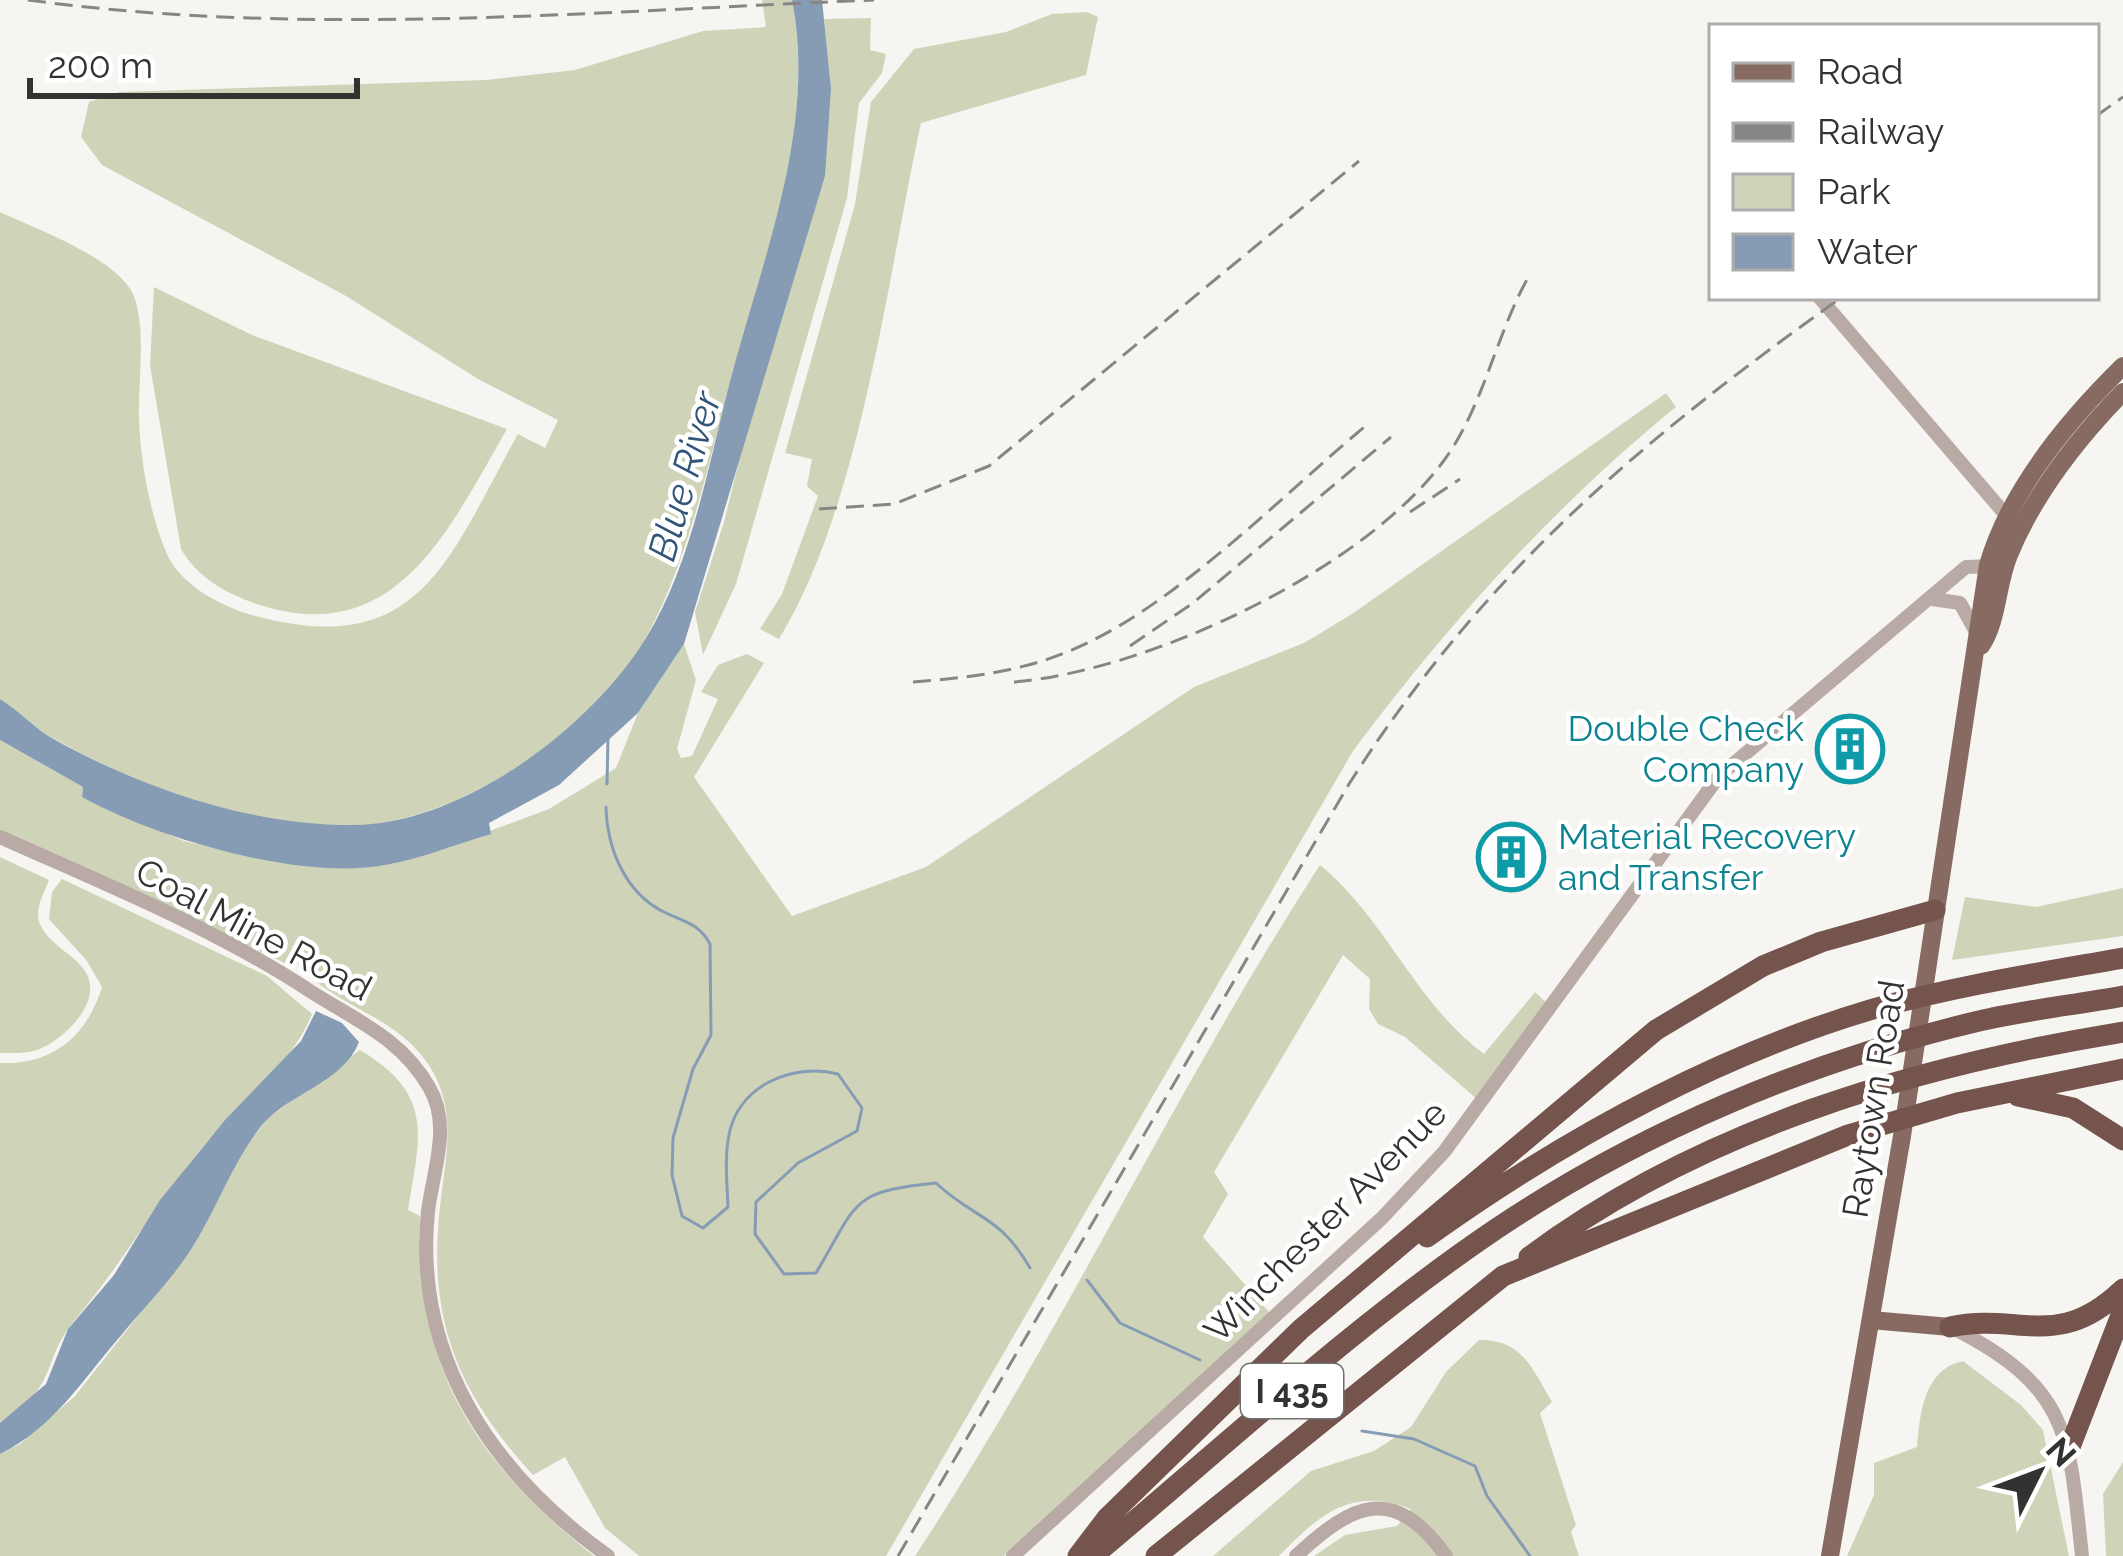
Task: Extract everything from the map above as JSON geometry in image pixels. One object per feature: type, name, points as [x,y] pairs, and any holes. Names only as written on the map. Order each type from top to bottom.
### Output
[{"type":"highway","points":[[1291,1345],[1301,1329],[1656,1030],[1763,967],[1821,942],[1934,910]]},
{"type":"highway","points":[[1078,1556],[1107,1518],[1291,1345],[1508,1180],[1610,1118],[1706,1072],[1870,1010],[1982,982],[2123,958]]},
{"type":"highway","name":"I 435","points":[[1093,1556],[1404,1298],[1495,1230],[1652,1141],[1838,1060],[1982,1021],[2123,996]]},
{"type":"highway","name":"I 435","points":[[1156,1556],[1503,1276],[1567,1228],[1661,1176],[1760,1129],[1863,1092],[1993,1056],[2123,1032]]},
{"type":"highway","points":[[1503,1276],[1848,1136],[1957,1103],[2123,1069]]},
{"type":"highway","points":[[2006,1094],[2072,1108],[2123,1140]]},
{"type":"highway","points":[[1950,1327],[1971,1322],[2032,1330],[2058,1326],[2084,1318],[2123,1289]]},
{"type":"highway","points":[[2070,1447],[2123,1310]]},
{"type":"main road","name":"Raytown Road","points":[[1830,1556],[1976,631],[2015,524],[2066,428],[2123,366]]},
{"type":"main road","name":"Raytown Road","points":[[2015,524],[2123,392]]},
{"type":"main road","name":"Raytown Road","points":[[1976,652],[1986,638],[1996,567]]},
{"type":"main road","points":[[1870,1320],[1950,1327]]},
{"type":"street","points":[[1822,300],[2015,524]]},
{"type":"street","name":"Winchester Avenue","points":[[1013,1556],[1382,1218],[1491,1093],[1719,776],[1966,567],[1996,567]]},
{"type":"street","points":[[1932,598],[1960,603],[1976,631]]},
{"type":"street","name":"Coal Mine Road","points":[[0,837],[280,970],[395,1044],[428,1084],[440,1115],[426,1251],[429,1296],[449,1374],[477,1427],[529,1488],[608,1556]]},
{"type":"street","points":[[1950,1327],[2029,1375],[2048,1400],[2070,1447],[2083,1556]]},
{"type":"street","points":[[1296,1556],[1335,1520],[1379,1508],[1420,1524],[1446,1556]]},
{"type":"green space","points":[[762,0],[792,0],[798,46],[793,139],[773,231],[677,570],[639,650],[579,719],[508,773],[459,799],[379,823],[315,825],[238,813],[163,790],[58,741],[0,699],[0,212],[97,259],[127,285],[135,299],[140,328],[141,451],[160,537],[172,564],[190,584],[240,611],[309,626],[355,624],[392,611],[422,589],[447,559],[518,434],[545,448],[558,420],[478,379],[346,296],[102,165],[81,137],[89,102],[119,92],[486,80],[575,70],[703,31],[766,27]]},
{"type":"green space","points":[[1087,12],[1098,17],[1086,75],[921,123],[851,458],[807,585],[779,639],[760,629],[782,594],[818,496],[807,486],[812,459],[785,453],[855,204],[871,102],[914,49],[1006,32],[1052,14]]},
{"type":"green space","points":[[871,18],[870,50],[886,54],[882,73],[859,103],[847,198],[736,584],[703,655],[695,612],[724,522],[831,88],[824,19]]},
{"type":"green space","points":[[154,287],[252,335],[507,429],[464,504],[414,570],[384,594],[350,609],[310,614],[250,602],[197,569],[181,549],[150,365]]},
{"type":"green space","points":[[1666,393],[1676,407],[1504,569],[1353,751],[886,1556],[639,1556],[605,1528],[565,1457],[533,1475],[467,1384],[444,1320],[437,1248],[447,1121],[440,1088],[420,1053],[298,964],[289,965],[0,831],[0,740],[83,787],[82,797],[184,841],[250,856],[419,857],[549,809],[616,768],[638,713],[684,644],[696,680],[677,749],[681,758],[692,756],[718,699],[701,692],[718,665],[747,654],[764,663],[694,777],[792,916],[926,867],[1194,687],[1304,643]]},
{"type":"green space","points":[[0,857],[49,880],[39,907],[40,924],[80,965],[90,983],[85,1007],[69,1029],[28,1052],[0,1053]]},
{"type":"green space","points":[[1320,865],[1363,910],[1439,1011],[1484,1054],[1535,992],[1548,1004],[1478,1100],[1405,1037],[1378,1024],[1369,1009],[1370,979],[1343,955],[1214,1172],[1228,1194],[1203,1237],[1270,1313],[1004,1556],[915,1556],[1020,1385],[1216,1036]]},
{"type":"green space","points":[[62,879],[267,976],[312,1014],[291,1051],[201,1149],[74,1321],[41,1386],[0,1423],[0,1063],[36,1059],[65,1044],[87,1020],[102,987],[87,961],[49,919],[52,892]]},
{"type":"green space","points":[[2123,888],[2123,936],[1952,960],[1965,897],[2036,907]]},
{"type":"green space","points":[[360,1050],[401,1083],[417,1119],[408,1210],[420,1216],[428,1321],[461,1409],[517,1485],[594,1556],[0,1556],[0,1454],[20,1444],[75,1396],[195,1243],[245,1147],[268,1118]]},
{"type":"green space","points":[[1479,1340],[1516,1350],[1552,1402],[1540,1413],[1576,1525],[1571,1532],[1579,1556],[1314,1556],[1345,1535],[1397,1526],[1411,1509],[1371,1501],[1338,1508],[1279,1556],[1213,1556],[1311,1471],[1374,1451],[1411,1427],[1446,1372]]},
{"type":"green space","points":[[1963,1361],[2021,1405],[2043,1430],[2069,1556],[1847,1556],[1874,1495],[1874,1463],[1917,1447],[1926,1394],[1940,1373]]},
{"type":"green space","points":[[2123,1462],[2123,1556],[2106,1556],[2103,1494]]},
{"type":"water","name":"Blue River","points":[[792,0],[822,0],[831,88],[825,176],[684,644],[638,713],[559,785],[489,823],[491,834],[398,862],[351,868],[271,861],[149,827],[82,797],[83,787],[0,740],[0,699],[57,741],[162,789],[274,819],[351,825],[393,821],[478,790],[519,766],[592,705],[622,672],[663,607],[700,504],[793,137],[798,46]]},
{"type":"water","points":[[316,1011],[342,1023],[359,1042],[352,1056],[262,1125],[171,1278],[51,1418],[0,1454],[0,1423],[46,1384],[68,1329],[114,1275],[160,1200],[225,1120],[301,1041]]},
{"type":"waterway","points":[[607,784],[608,738]]},
{"type":"waterway","points":[[606,807],[610,838],[629,881],[650,904],[696,927],[710,944],[711,1035],[693,1069],[673,1138],[672,1175],[682,1216],[703,1228],[728,1207],[728,1139],[746,1100],[773,1080],[822,1071],[838,1074],[862,1108],[857,1131],[798,1163],[756,1202],[755,1234],[784,1274],[816,1273],[850,1215],[871,1196],[936,1183],[997,1227],[1030,1268]]},
{"type":"waterway","points":[[1087,1280],[1120,1323],[1200,1360]]},
{"type":"waterway","points":[[1362,1431],[1414,1439],[1475,1466],[1487,1496],[1530,1556]]},
{"type":"railway","points":[[28,0],[239,18],[345,20],[874,0]]},
{"type":"railway","points":[[2099,114],[2123,97]]},
{"type":"railway","points":[[819,509],[894,504],[989,466],[1359,161]]},
{"type":"railway","points":[[1014,682],[1068,674],[1188,636],[1250,608],[1363,539],[1409,500],[1445,459],[1480,393],[1529,276]]},
{"type":"railway","points":[[898,1556],[1349,784],[1401,708],[1511,575],[1570,515],[1699,404],[1838,300]]},
{"type":"railway","points":[[913,682],[1030,665],[1107,633],[1224,549],[1369,423]]},
{"type":"railway","points":[[1130,646],[1193,603],[1391,437]]},
{"type":"railway","points":[[1410,512],[1460,479]]},
{"type":"place","name":"Double Check Company","points":[[1850,749]]},
{"type":"place","name":"Material Recovery and Transfer","points":[[1511,857]]}]
